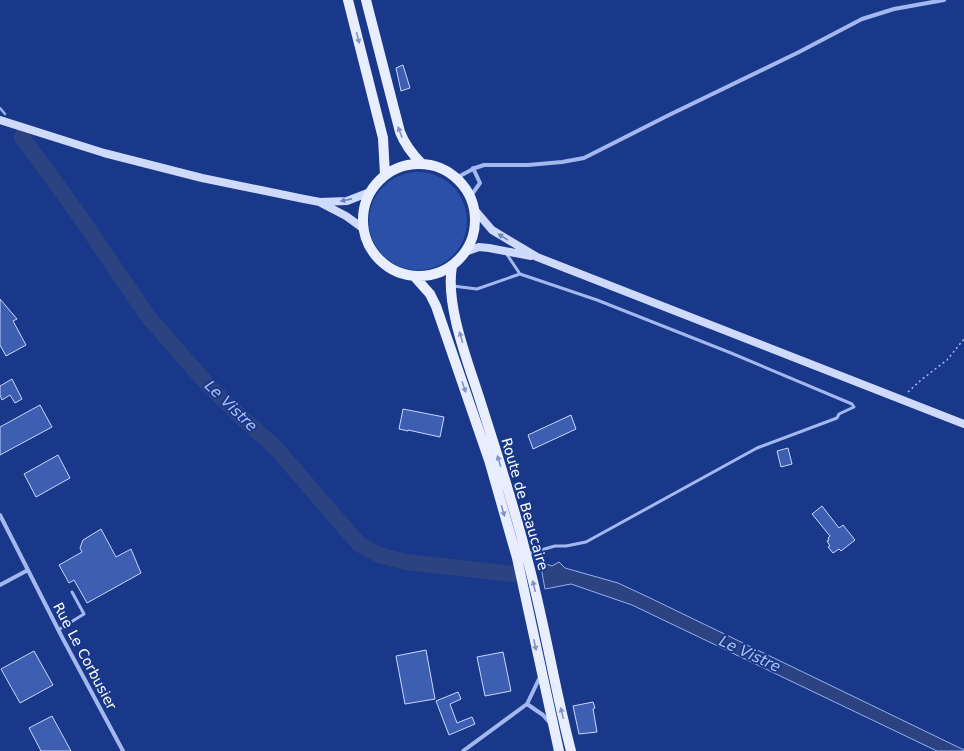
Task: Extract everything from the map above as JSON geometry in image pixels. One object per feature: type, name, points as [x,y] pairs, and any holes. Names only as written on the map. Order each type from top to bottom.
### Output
[{"type":"main road","points":[[348,0],[383,138],[385,175]]},
{"type":"main road","points":[[366,0],[400,132],[411,154],[422,164]]},
{"type":"main road","points":[[0,120],[104,153],[202,178],[320,202],[347,201],[370,192]]},
{"type":"main road","points":[[422,164],[442,169],[456,178],[464,187],[470,197],[474,209],[474,230],[465,252],[452,266],[436,273],[424,276],[414,276],[401,273],[381,262],[369,245],[364,229],[364,210],[370,192],[385,175],[403,166],[422,164]]},
{"type":"main road","points":[[320,202],[346,216],[364,229]]},
{"type":"main road","points":[[474,209],[492,230],[537,257],[964,424]]},
{"type":"main road","points":[[465,252],[479,247],[537,257]]},
{"type":"main road","name":"Route de Beaucaire","points":[[452,266],[450,285],[453,308],[464,350],[503,472],[526,554],[571,751]]},
{"type":"main road","name":"Route de Beaucaire","points":[[414,276],[430,294],[436,306],[489,460],[517,558],[541,674],[559,751]]},
{"type":"street","points":[[456,178],[473,168],[484,165],[528,165],[562,162],[584,158],[799,52],[862,19],[894,9],[944,0]]},
{"type":"street","points":[[470,197],[480,183],[473,168]]},
{"type":"street","name":"Rue Le Corbusier","points":[[0,515],[58,630],[122,751]]},
{"type":"street","points":[[0,585],[28,570]]},
{"type":"street","points":[[463,751],[527,704],[541,674]]},
{"type":"street","points":[[527,704],[544,715],[553,727]]},
{"type":"lane","points":[[505,251],[520,274]]},
{"type":"lane","points":[[450,285],[476,289],[520,274],[597,300],[708,344],[852,404],[854,407],[839,414],[837,418],[757,448],[586,542],[566,546],[555,546],[526,554]]},
{"type":"lane","points":[[58,630],[84,614],[72,592]]},
{"type":"path","points":[[900,399],[921,380],[947,360],[964,339]]},
{"type":"shaded area","points":[[418,172],[437,176],[452,187],[463,202],[467,221],[463,240],[452,255],[437,266],[418,270],[399,266],[384,255],[373,240],[369,221],[373,202],[384,187],[399,176]]},
{"type":"water","points":[[540,562],[552,566],[559,562],[565,568],[618,583],[964,751],[937,751],[632,605],[571,584],[545,589]]},
{"type":"building","points":[[403,65],[410,88],[401,91],[396,68]]},
{"type":"building","points":[[0,299],[17,319],[13,321],[26,345],[6,356],[0,345]]},
{"type":"building","points":[[12,379],[22,399],[15,403],[10,395],[2,400],[0,395],[0,386]]},
{"type":"building","points":[[40,405],[52,427],[0,455],[0,427]]},
{"type":"building","points":[[403,409],[444,417],[440,437],[399,429]]},
{"type":"building","points":[[571,415],[576,429],[533,449],[528,435]]},
{"type":"building","points":[[788,448],[792,464],[781,467],[777,451]]},
{"type":"building","points":[[58,455],[70,478],[36,497],[24,474]]},
{"type":"building","points":[[822,506],[839,528],[843,525],[855,540],[841,551],[839,549],[833,553],[828,547],[830,546],[827,541],[829,540],[828,538],[830,536],[812,514]]},
{"type":"building","points":[[101,529],[116,557],[131,549],[141,573],[87,603],[74,580],[69,583],[59,565],[82,552],[80,548],[83,540]]},
{"type":"building","points":[[426,650],[435,699],[405,704],[396,656]]},
{"type":"building","points":[[34,651],[53,685],[20,703],[1,669]]},
{"type":"building","points":[[503,652],[511,691],[485,696],[477,657]]},
{"type":"building","points":[[458,692],[461,699],[450,704],[457,723],[472,717],[475,724],[449,735],[436,701]]},
{"type":"building","points":[[593,702],[597,732],[579,734],[573,706]]},
{"type":"building","points":[[52,716],[71,751],[41,751],[29,728]]},
{"type":"waterway","name":"Le Vistre","points":[[0,108],[5,114]]},
{"type":"waterway","name":"Le Vistre","points":[[18,132],[22,137]]},
{"type":"waterway","name":"Le Vistre","points":[[22,137],[76,211],[149,318],[210,387],[275,447],[359,544],[379,555],[406,562],[513,574]]}]
